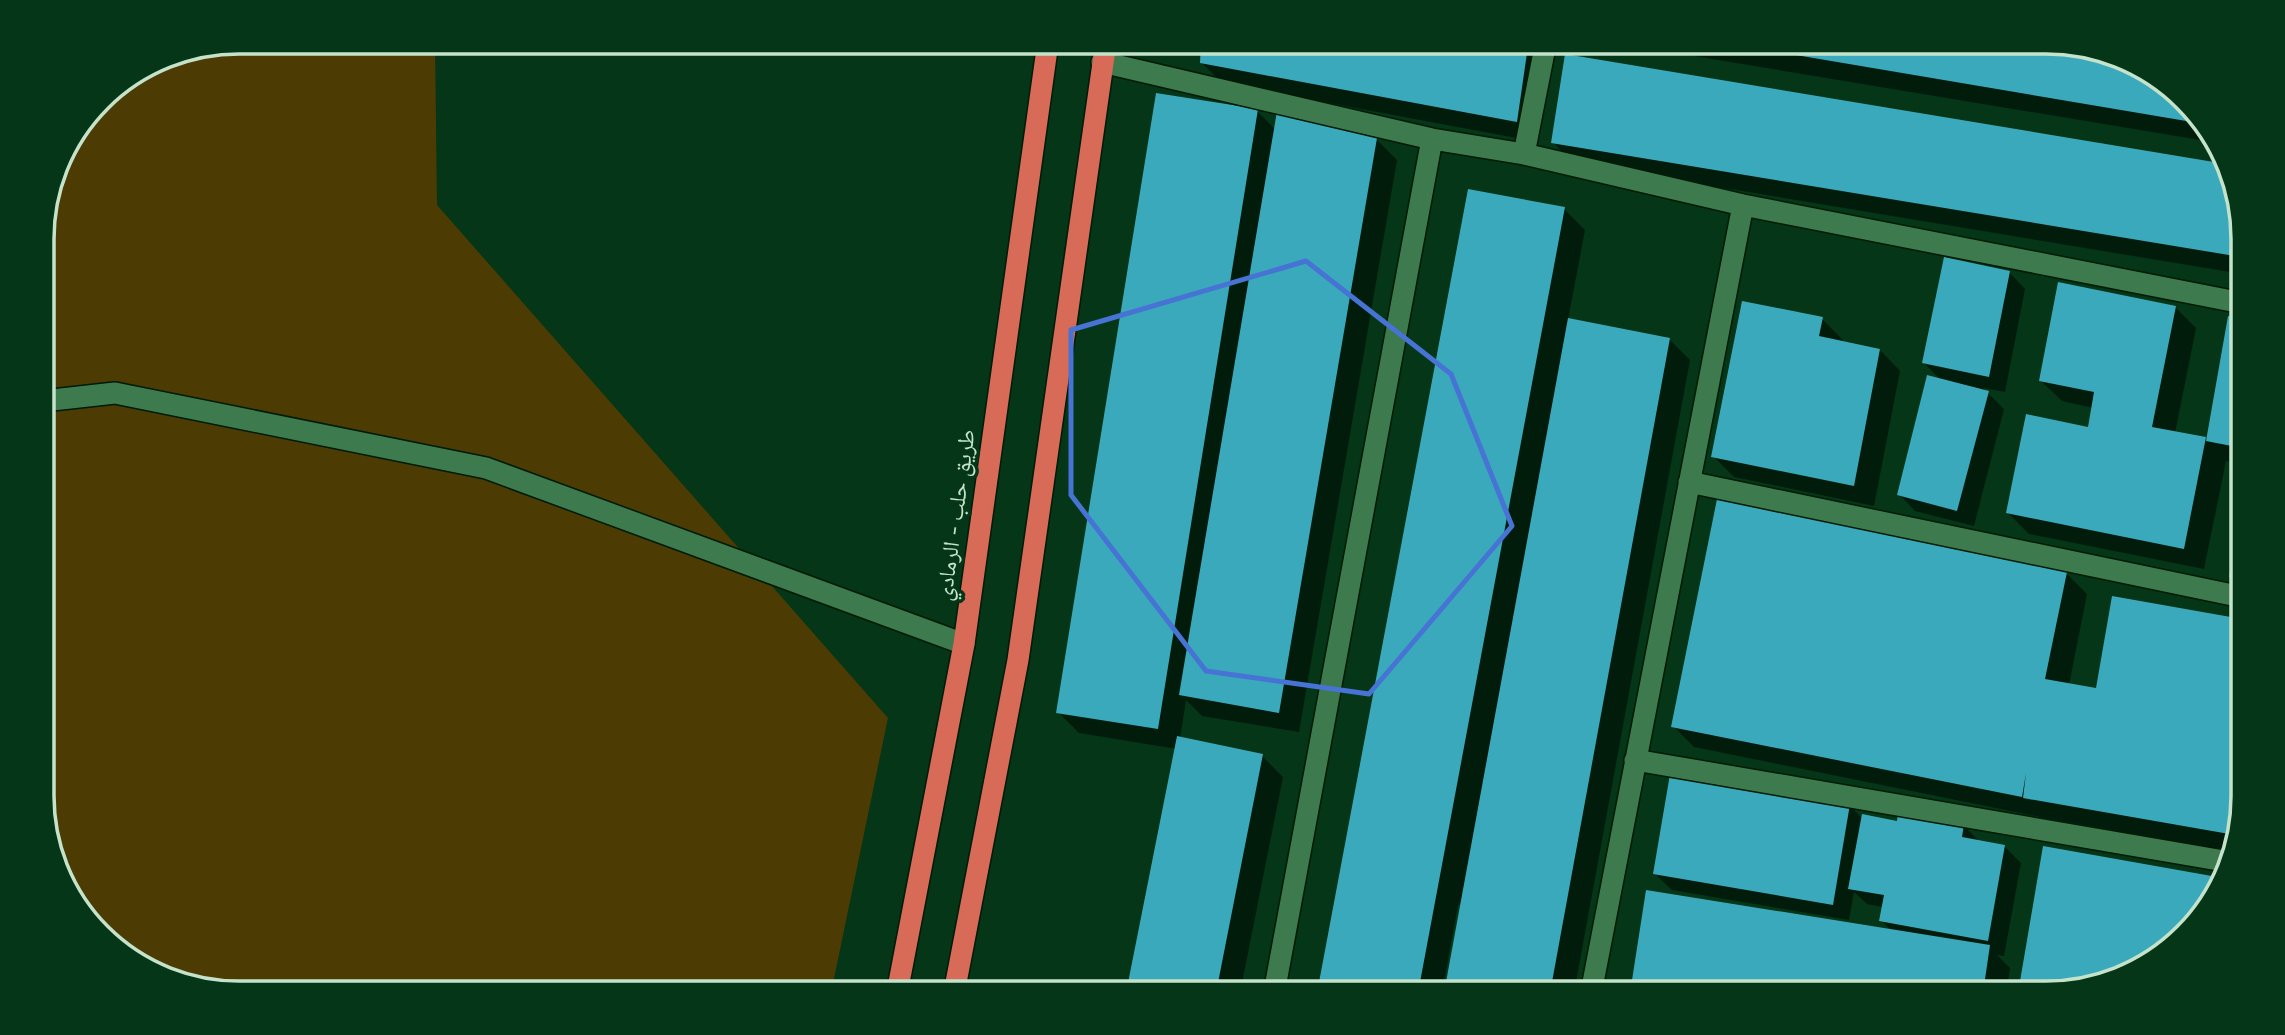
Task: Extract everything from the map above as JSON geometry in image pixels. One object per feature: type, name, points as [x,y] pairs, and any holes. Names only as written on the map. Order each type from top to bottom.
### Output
[{"type":"highway","name":"طريق حلب - الرمادي","points":[[899,981],[964,643],[1046,55]]},
{"type":"highway","points":[[956,981],[1018,660],[1104,55]]},
{"type":"street","points":[[1524,154],[1544,54]]},
{"type":"street","points":[[1113,55],[1432,139],[1524,154],[1743,205],[2231,301]]},
{"type":"street","points":[[1277,980],[1432,139]]},
{"type":"street","points":[[1593,980],[1743,205]]},
{"type":"street","points":[[55,400],[115,393],[486,468],[964,643]]},
{"type":"street","points":[[1689,482],[2231,595]]},
{"type":"street","points":[[1636,760],[2219,860]]},
{"type":"highlighted area","points":[[1306,261],[1451,374],[1512,526],[1369,694],[1206,671],[1071,495],[1071,330]]},
{"type":"shaded area","points":[[227,55],[435,55],[437,205],[888,718],[834,981],[240,981],[203,977],[169,967],[127,942],[93,908],[68,866],[56,820],[54,795],[55,227],[64,180],[85,137],[117,100],[147,79],[169,68],[203,58]]},
{"type":"building","points":[[1200,54],[1527,54],[1517,122],[1200,63]]},
{"type":"building","points":[[1567,54],[2213,162],[2229,215],[2231,255],[1551,143]]},
{"type":"building","points":[[1790,54],[2045,54],[2082,58],[2116,68],[2138,79],[2158,93],[2187,121]]},
{"type":"building","points":[[1156,93],[1258,109],[1158,729],[1056,713]]},
{"type":"building","points":[[1277,111],[1377,138],[1279,713],[1179,695]]},
{"type":"building","points":[[1468,189],[1565,207],[1420,980],[1319,980]]},
{"type":"building","points":[[1944,257],[2010,271],[1989,377],[1922,363]]},
{"type":"building","points":[[2058,282],[2176,306],[2152,427],[2206,437],[2184,549],[2006,513],[2026,414],[2088,427],[2094,392],[2039,381]]},
{"type":"building","points":[[1742,301],[1823,317],[1819,336],[1880,349],[1854,486],[1711,457]]},
{"type":"building","points":[[2228,316],[2231,317],[2231,446],[2206,441]]},
{"type":"building","points":[[1568,318],[1670,338],[1552,980],[1446,980]]},
{"type":"building","points":[[1927,375],[1989,391],[1957,511],[1897,495]]},
{"type":"building","points":[[1717,499],[2067,572],[2045,679],[2096,688],[2112,596],[2231,617],[2231,795],[2227,834],[2023,798],[2026,773],[2022,797],[1671,727]]},
{"type":"building","points":[[1177,736],[1263,754],[1218,980],[1128,981]]},
{"type":"building","points":[[1670,774],[1850,804],[1833,905],[1653,874]]},
{"type":"building","points":[[1898,812],[1964,824],[1962,837],[2005,845],[1988,941],[1879,921],[1884,895],[1848,889],[1862,814],[1897,821]]},
{"type":"building","points":[[2043,846],[2212,876],[2192,908],[2176,926],[2148,950],[2127,962],[2082,977],[2020,980]]},
{"type":"building","points":[[1646,890],[1990,945],[1985,980],[1632,980]]}]
